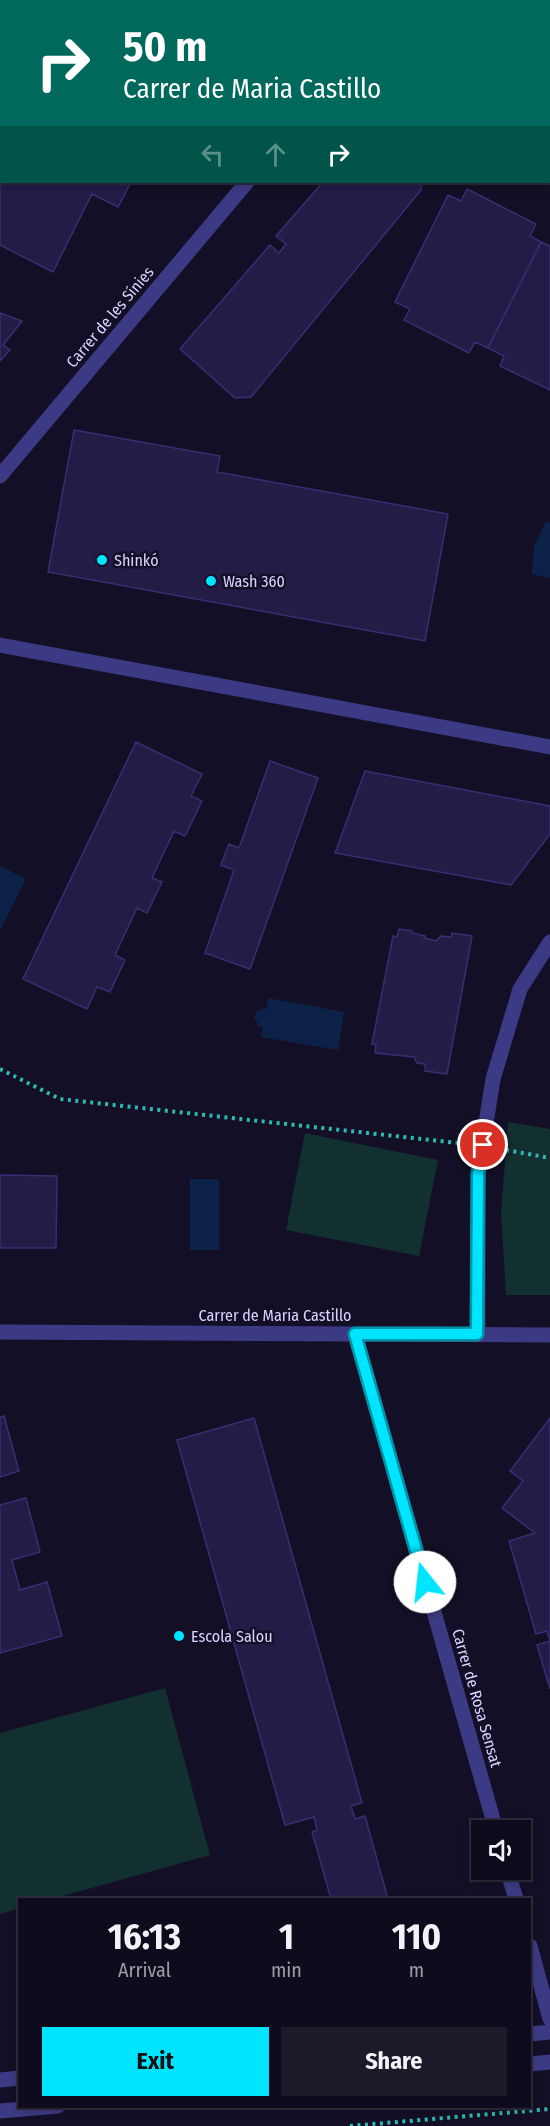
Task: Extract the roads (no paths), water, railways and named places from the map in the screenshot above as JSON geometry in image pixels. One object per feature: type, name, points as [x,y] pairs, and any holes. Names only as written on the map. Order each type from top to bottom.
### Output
[{"type":"street","name":"Carrer de les Sínies","points":[[0,476],[246,183]]},
{"type":"street","points":[[0,645],[550,747]]},
{"type":"street","points":[[477,1334],[478,1174],[492,1079],[520,989],[550,942]]},
{"type":"street","name":"Carrer de Maria Castillo","points":[[0,1332],[550,1335]]},
{"type":"street","name":"Carrer de Rosa Sensat","points":[[355,1334],[493,1820]]},
{"type":"street","points":[[510,1880],[516,1898]]},
{"type":"street","points":[[531,1951],[550,2019]]},
{"type":"street","points":[[531,2034],[550,2032]]},
{"type":"street","points":[[531,2064],[550,2062]]},
{"type":"street","points":[[0,2080],[18,2078]]},
{"type":"street","points":[[0,2111],[35,2108]]},
{"type":"water","points":[[546,521],[550,523],[550,578],[532,574],[534,546]]},
{"type":"water","points":[[0,866],[26,879],[0,931]]},
{"type":"water","points":[[268,998],[344,1012],[338,1050],[261,1037],[263,1027],[259,1026],[254,1018],[256,1012],[262,1008],[266,1009]]},
{"type":"water","points":[[190,1179],[219,1179],[219,1250],[190,1250]]},
{"type":"place","name":"Shinkó","points":[[102,560]]},
{"type":"place","name":"Wash 360","points":[[211,581]]},
{"type":"place","name":"Escola Salou","points":[[179,1636]]}]
